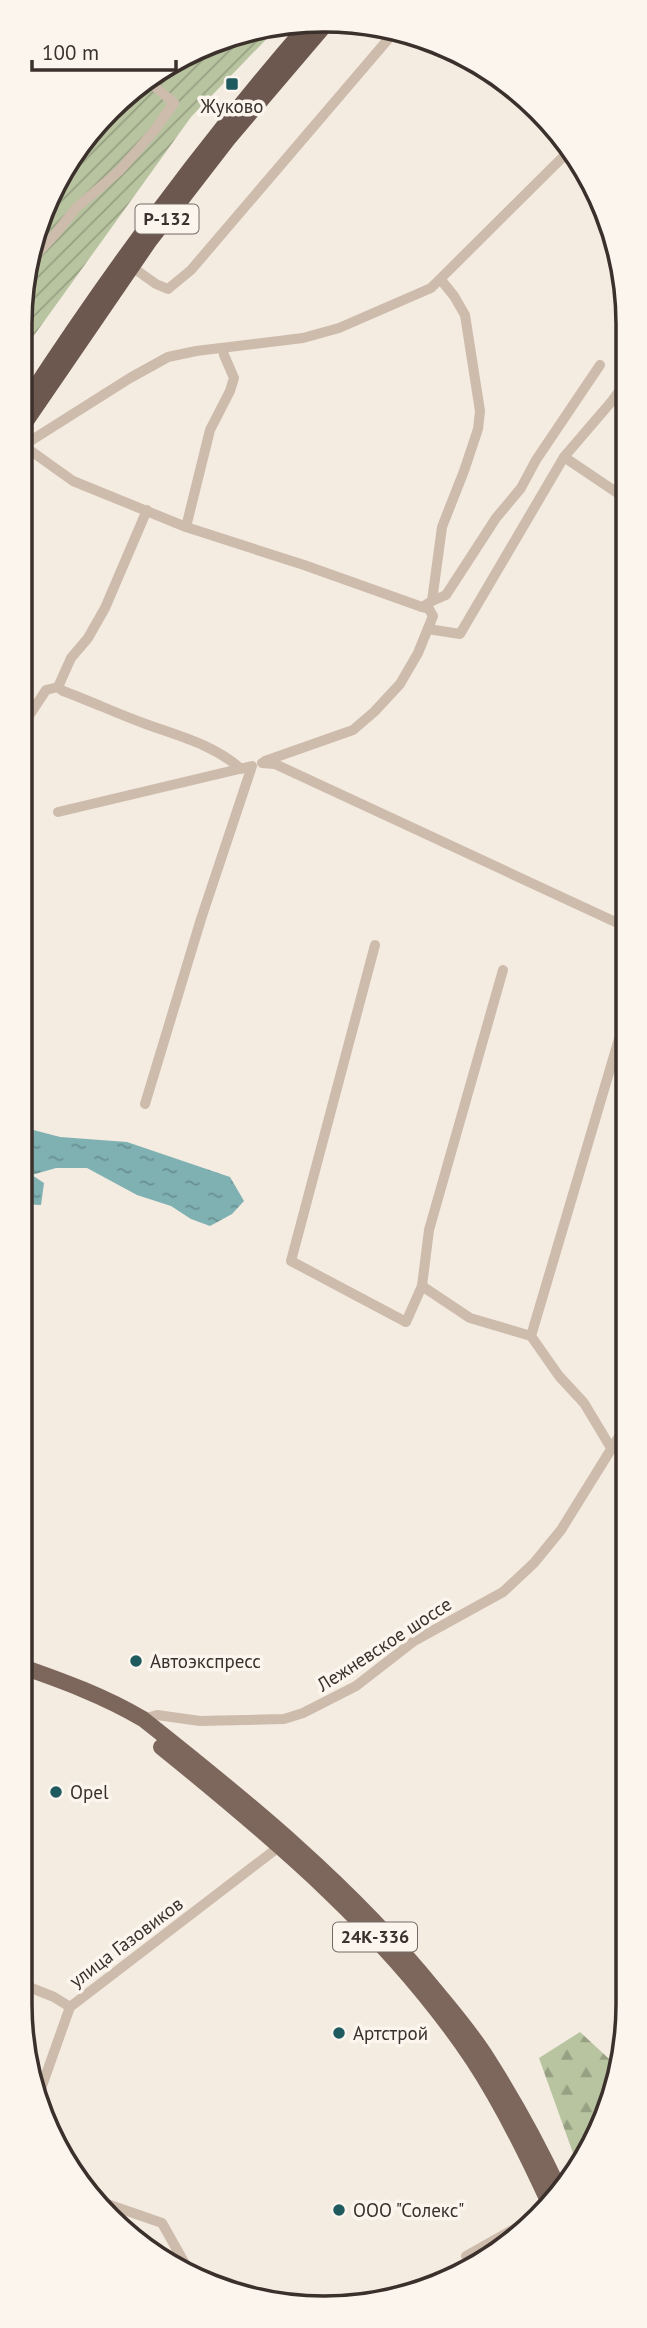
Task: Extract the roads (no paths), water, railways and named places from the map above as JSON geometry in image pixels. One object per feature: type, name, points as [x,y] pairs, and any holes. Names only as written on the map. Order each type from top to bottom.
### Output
[{"type":"highway","name":"Р-132","points":[[32,392],[218,131],[302,32]]},
{"type":"highway","name":"Р-132","points":[[32,412],[132,267],[228,139],[319,32]]},
{"type":"main road","name":"24К-336","points":[[32,1670],[72,1684],[121,1706],[337,1898],[380,1942],[446,2022],[474,2062],[545,2194]]},
{"type":"main road","name":"24К-336","points":[[32,1681],[140,1723],[308,1856],[366,1911],[461,2021],[487,2058],[555,2182]]},
{"type":"street","points":[[132,267],[168,289],[191,270],[388,39]]},
{"type":"street","points":[[41,250],[75,209],[120,170],[174,103],[154,86]]},
{"type":"street","points":[[32,441],[168,357],[303,338],[339,328],[431,288],[563,157]]},
{"type":"street","points":[[432,601],[442,527],[478,429],[480,411],[465,315],[441,280]]},
{"type":"street","points":[[186,527],[210,430],[234,378],[223,349]]},
{"type":"street","points":[[422,607],[446,595],[496,518],[521,488],[536,460],[600,365]]},
{"type":"street","points":[[428,629],[460,634],[564,457],[616,394]]},
{"type":"street","points":[[32,452],[73,481],[186,527],[422,607],[429,610],[433,616],[418,653],[400,684],[390,697],[353,730],[240,769],[58,812]]},
{"type":"street","points":[[564,457],[616,492]]},
{"type":"street","points":[[58,687],[71,658],[88,638],[105,608],[147,510]]},
{"type":"street","points":[[32,711],[46,690],[58,687],[208,746],[240,769]]},
{"type":"street","points":[[257,764],[275,764],[616,922]]},
{"type":"street","points":[[145,1104],[201,919],[257,764]]},
{"type":"street","points":[[375,945],[291,1261],[406,1322],[422,1286],[429,1230],[503,970]]},
{"type":"street","points":[[530,1336],[616,1050]]},
{"type":"street","points":[[422,1286],[470,1318],[530,1336],[559,1376],[584,1403],[611,1448]]},
{"type":"street","name":"Лежневское шоссе","points":[[140,1723],[157,1715],[200,1721],[284,1719],[312,1709],[356,1686],[414,1641],[503,1592],[534,1563],[561,1530],[616,1440]]},
{"type":"street","name":"улица Газовиков","points":[[42,2084],[70,2007],[280,1846]]},
{"type":"street","points":[[32,1988],[70,2007]]},
{"type":"street","points":[[112,2206],[162,2223],[182,2260]]},
{"type":"street","points":[[466,2256],[499,2238]]},
{"type":"water","points":[[32,1130],[60,1137],[127,1142],[230,1177],[244,1201],[232,1214],[210,1226],[191,1219],[171,1206],[137,1195],[87,1168],[56,1168],[32,1175]]},
{"type":"water","points":[[32,1175],[44,1183],[41,1205],[32,1205]]},
{"type":"place","name":"Жуково","points":[[232,84]]},
{"type":"place","name":"Автоэкспресс","points":[[136,1661]]},
{"type":"place","name":"Opel","points":[[56,1792]]},
{"type":"place","name":"Артстрой","points":[[339,2033]]},
{"type":"place","name":"ООО \"Солекс\"","points":[[339,2210]]}]
